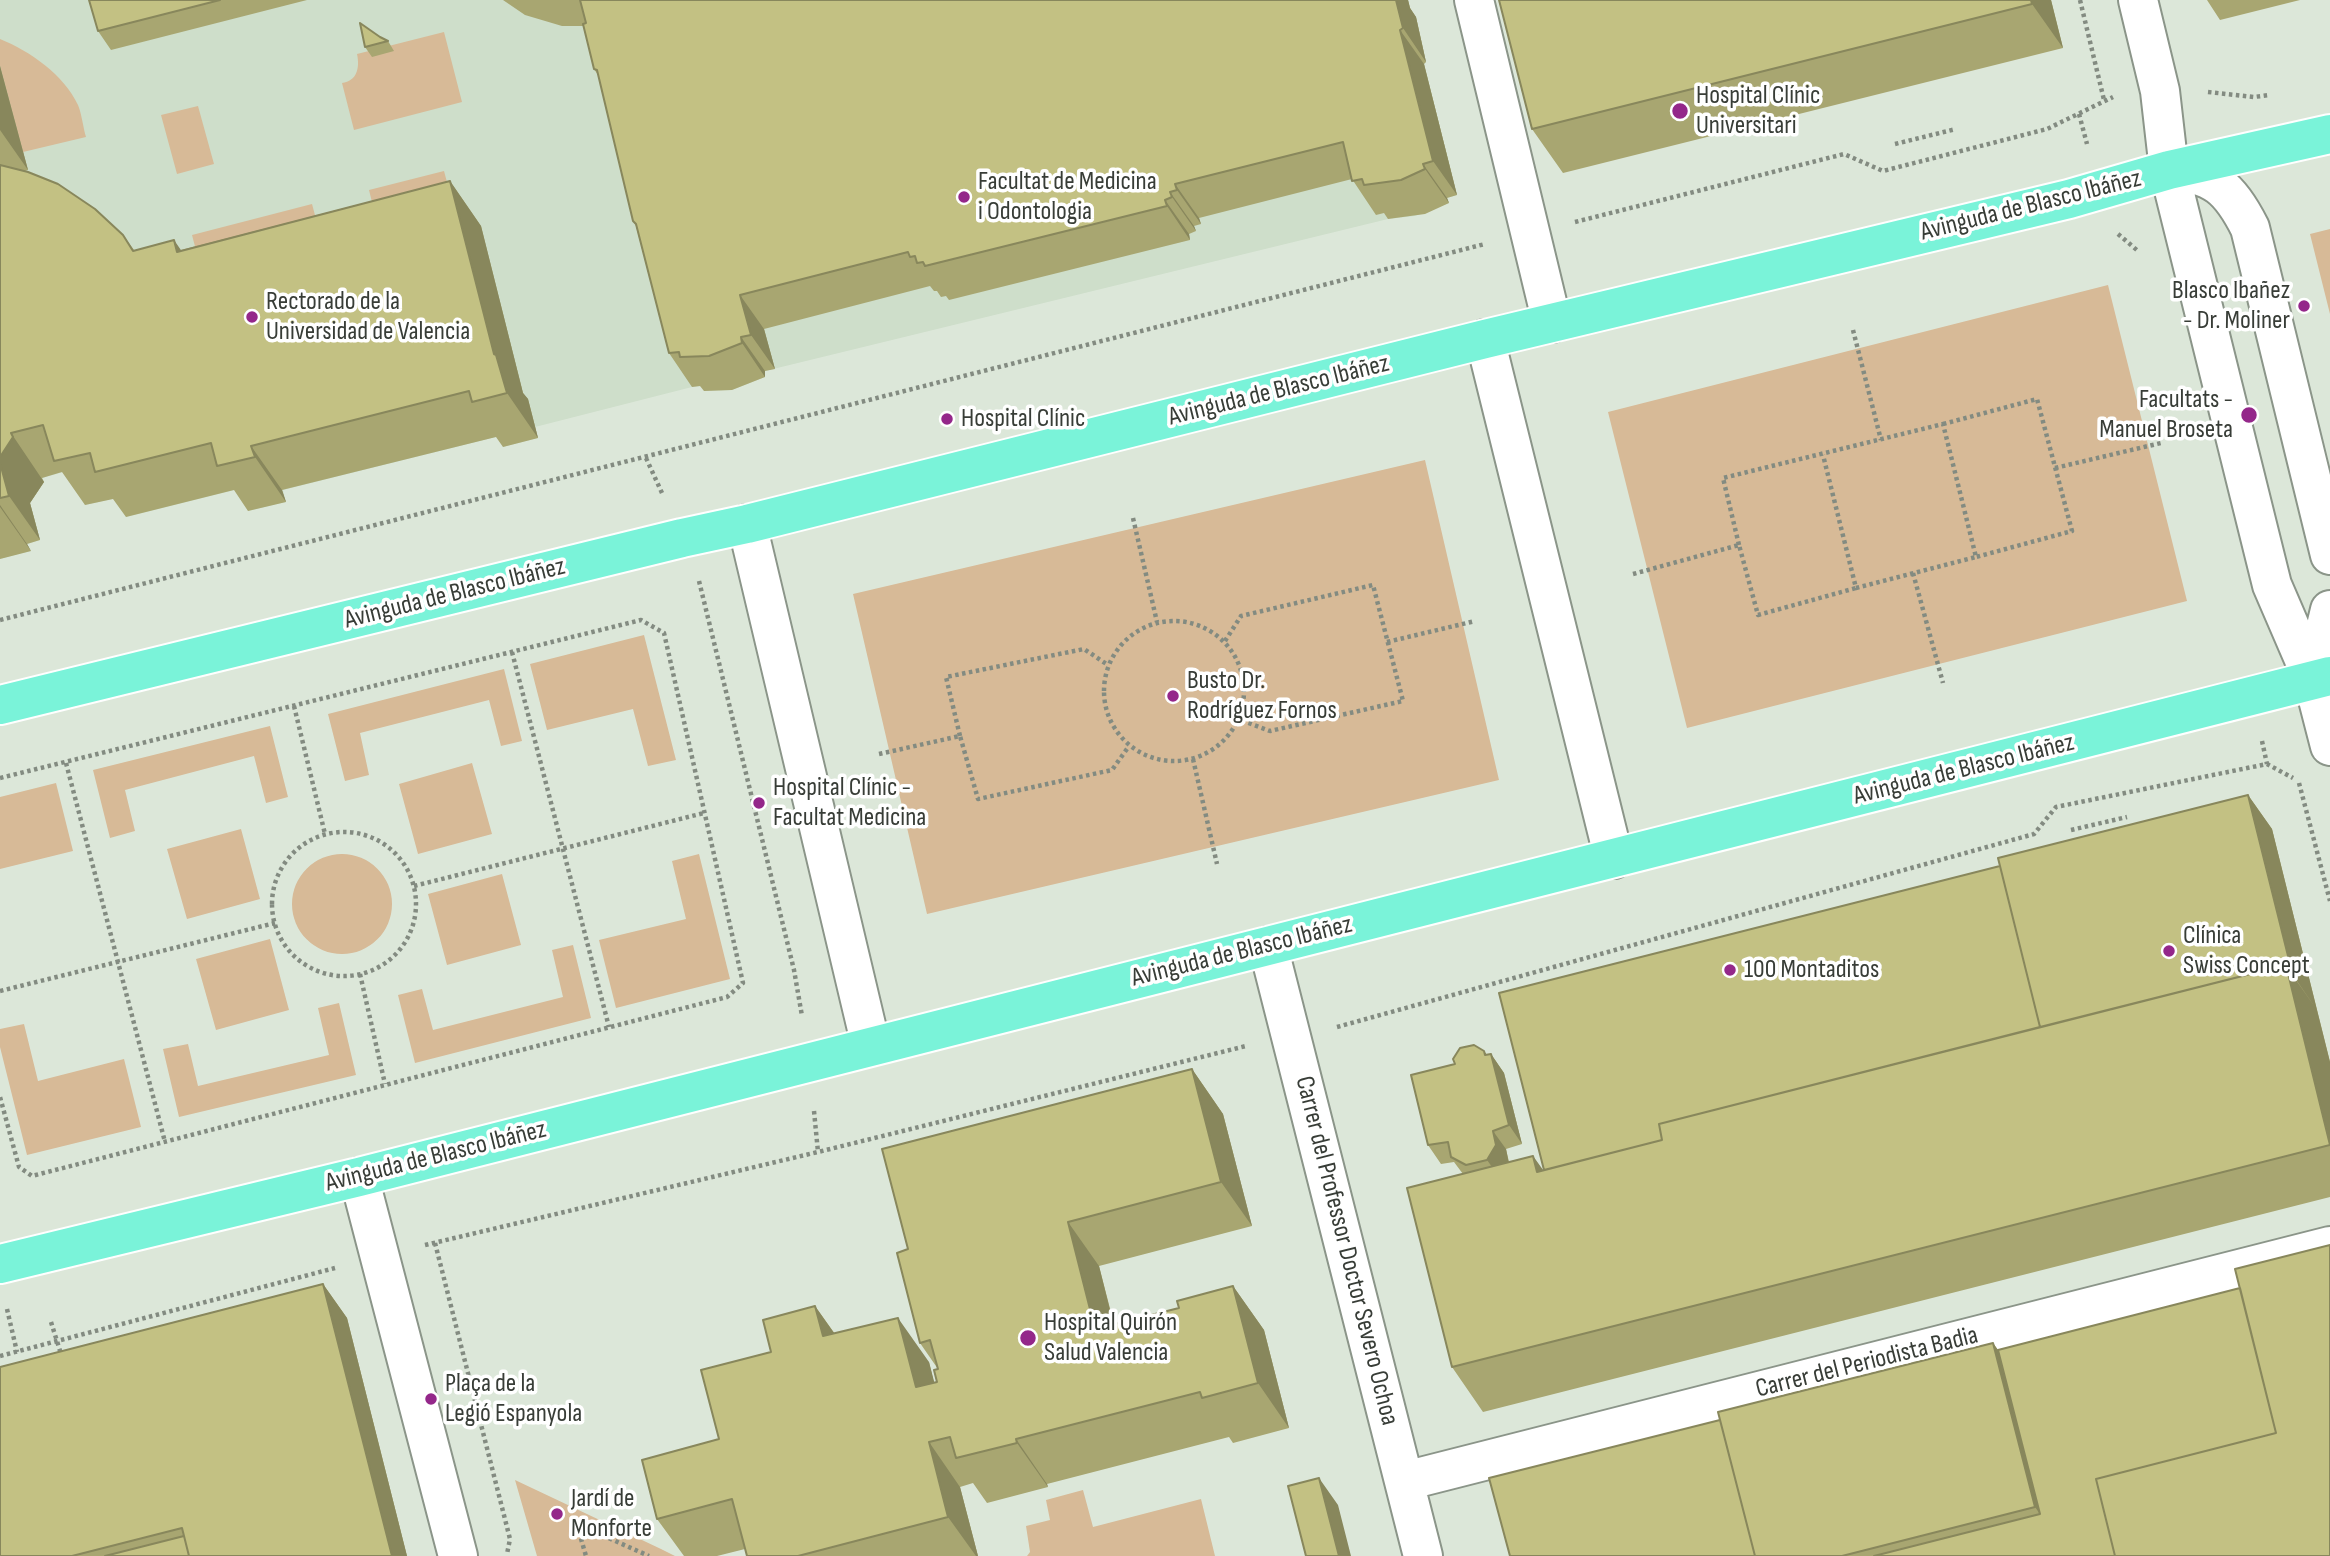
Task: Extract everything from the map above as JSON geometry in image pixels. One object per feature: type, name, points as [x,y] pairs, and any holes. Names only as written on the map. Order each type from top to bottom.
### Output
[{"type":"main road","name":"Avinguda de Blasco Ibáñez","points":[[0,705],[747,524],[1485,339],[2069,199],[2169,170],[2330,134]]},
{"type":"main road","name":"Avinguda de Blasco Ibáñez","points":[[0,1264],[359,1177],[2322,678]]},
{"type":"street","points":[[1474,0],[1552,323]]},
{"type":"street","points":[[2138,0],[2160,91],[2169,170]]},
{"type":"street","name":"Avinguda de Blasco Ibáñez","points":[[2322,678],[2273,585],[2169,170],[2194,172],[2217,182],[2238,204],[2250,228],[2330,555]]},
{"type":"street","points":[[1485,339],[1614,859]]},
{"type":"street","points":[[747,524],[871,1046]]},
{"type":"street","points":[[2330,610],[2322,678],[2330,746]]},
{"type":"street","name":"Carrer del Professor Doctor Severo Ochoa","points":[[1268,946],[1423,1556]]},
{"type":"street","points":[[359,1177],[458,1556]]},
{"type":"street","name":"Carrer del Periodista Badia","points":[[1405,1480],[2330,1245]]},
{"type":"path","points":[[2080,0],[2104,100]]},
{"type":"path","points":[[2199,92],[2274,95]]},
{"type":"path","points":[[0,620],[1844,155],[1883,171],[2047,129],[2104,100],[2121,95]]},
{"type":"path","points":[[2079,114],[2088,146]]},
{"type":"path","points":[[1895,144],[1955,129]]},
{"type":"path","points":[[2112,228],[2140,253]]},
{"type":"path","points":[[1853,330],[1881,440]]},
{"type":"path","points":[[2037,399],[2072,531],[1758,615],[1723,478],[1881,440],[2037,399]]},
{"type":"path","points":[[1943,424],[1976,557]]},
{"type":"path","points":[[2055,468],[2161,443]]},
{"type":"path","points":[[1823,455],[1856,588]]},
{"type":"path","points":[[1133,517],[1157,622]]},
{"type":"path","points":[[1633,574],[1739,544]]},
{"type":"path","points":[[1913,573],[1943,683]]},
{"type":"path","points":[[699,580],[799,998]]},
{"type":"path","points":[[1225,641],[1241,616],[1373,585],[1403,701],[1270,731],[1238,719]]},
{"type":"path","points":[[0,778],[641,620],[664,633],[743,983],[727,997],[32,1176],[19,1167],[0,1097]]},
{"type":"path","points":[[1181,620],[1205,626],[1225,641],[1239,661],[1245,684],[1243,709],[1232,731],[1215,749],[1193,759],[1171,761],[1149,757],[1129,746],[1115,730],[1105,709],[1104,687],[1108,665],[1119,646],[1136,631],[1157,622],[1181,620]]},
{"type":"path","points":[[1387,642],[1475,621]]},
{"type":"path","points":[[1108,665],[1084,649],[946,677],[978,799],[1112,770],[1129,746]]},
{"type":"path","points":[[512,652],[609,1027]]},
{"type":"path","points":[[294,706],[325,834]]},
{"type":"path","points":[[879,754],[960,736]]},
{"type":"path","points":[[1193,759],[1217,864]]},
{"type":"path","points":[[66,763],[165,1142]]},
{"type":"path","points":[[0,1356],[379,1256],[818,1152],[1290,1035],[1349,1024],[2034,834],[2056,807],[2267,764],[2298,781],[2309,778]]},
{"type":"path","points":[[2298,781],[2330,901]]},
{"type":"path","points":[[414,886],[704,813]]},
{"type":"path","points":[[2071,830],[2127,817]]},
{"type":"path","points":[[348,832],[380,842],[390,848],[405,865],[414,886],[416,909],[410,930],[398,951],[381,965],[359,974],[335,975],[311,968],[292,954],[278,933],[272,909],[274,884],[284,862],[302,845],[325,834],[348,832]]},
{"type":"path","points":[[0,991],[275,923]]},
{"type":"path","points":[[359,974],[385,1084]]},
{"type":"path","points":[[435,1243],[510,1539],[507,1556]]},
{"type":"path","points":[[10,1321],[18,1352]]},
{"type":"path","points":[[51,1322],[63,1361]]},
{"type":"path","points":[[586,1556],[577,1524],[649,1556]]},
{"type":"shaded area","points":[[0,0],[1408,0],[1412,17],[1416,17],[1426,62],[1424,64],[1457,195],[1447,198],[1449,203],[1415,216],[1388,219],[765,371],[765,377],[732,390],[704,391],[702,386],[692,387],[535,427],[538,438],[503,447],[500,436],[283,490],[286,502],[248,511],[242,488],[126,517],[121,497],[85,505],[74,469],[42,478],[44,482],[30,503],[40,540],[27,544],[31,551],[0,559]]},
{"type":"shaded area","points":[[444,32],[462,102],[354,130],[342,83],[354,77],[358,64],[357,54]]},
{"type":"shaded area","points":[[0,39],[34,57],[64,84],[78,105],[86,137],[23,152],[0,66]]},
{"type":"shaded area","points":[[198,106],[214,164],[177,174],[161,115]]},
{"type":"shaded area","points":[[444,171],[451,197],[384,250],[369,190]]},
{"type":"shaded area","points":[[312,204],[328,264],[208,296],[192,235]]},
{"type":"shaded area","points":[[2330,229],[2330,314],[2310,234]]},
{"type":"shaded area","points":[[2108,285],[2187,601],[1687,728],[1608,412]]},
{"type":"shaded area","points":[[1425,460],[1499,780],[927,914],[853,594]]},
{"type":"shaded area","points":[[644,635],[676,760],[648,766],[633,709],[547,730],[530,664]]},
{"type":"shaded area","points":[[504,669],[522,741],[501,746],[489,700],[360,733],[369,775],[345,781],[328,714]]},
{"type":"shaded area","points":[[270,726],[288,797],[266,803],[254,756],[125,790],[135,831],[110,838],[93,770]]},
{"type":"shaded area","points":[[472,763],[492,834],[418,854],[399,784]]},
{"type":"shaded area","points":[[56,783],[73,851],[0,869],[0,797]]},
{"type":"shaded area","points":[[241,829],[260,899],[187,919],[167,849]]},
{"type":"shaded area","points":[[342,854],[370,862],[384,876],[392,904],[384,932],[370,946],[342,954],[314,946],[300,932],[292,904],[300,876],[314,862]]},
{"type":"shaded area","points":[[699,854],[730,979],[616,1008],[599,940],[686,919],[672,861]]},
{"type":"shaded area","points":[[502,874],[521,945],[447,965],[428,894]]},
{"type":"shaded area","points":[[270,939],[289,1010],[216,1030],[196,959]]},
{"type":"shaded area","points":[[573,945],[591,1018],[415,1063],[398,995],[422,989],[433,1030],[563,997],[552,950]]},
{"type":"shaded area","points":[[339,1003],[356,1075],[179,1117],[163,1049],[188,1044],[198,1086],[329,1055],[318,1008]]},
{"type":"shaded area","points":[[24,1024],[38,1081],[124,1059],[141,1127],[27,1155],[0,1047],[0,1029]]},
{"type":"shaded area","name":"Jardí de Monforte","points":[[515,1480],[661,1549],[675,1556],[537,1556]]},
{"type":"shaded area","points":[[1083,1490],[1093,1527],[1201,1499],[1215,1556],[1027,1556],[1030,1552],[1026,1526],[1050,1520],[1046,1500]]},
{"type":"building","points":[[89,0],[220,0],[98,31]]},
{"type":"building","name":"Facultat de Medicina i Odontologia","points":[[580,0],[1396,0],[1403,28],[1400,30],[1433,161],[1423,164],[1425,169],[1401,180],[1364,185],[1362,179],[1352,181],[1343,142],[1175,184],[1177,190],[1170,192],[1172,197],[1165,200],[1167,206],[925,266],[923,262],[917,263],[915,256],[910,257],[908,252],[740,295],[751,335],[741,337],[742,343],[709,356],[680,357],[679,352],[669,353],[636,224],[633,221],[597,70],[594,69]]},
{"type":"building","points":[[1499,0],[2031,0],[2032,4],[1532,129]]},
{"type":"building","points":[[360,23],[380,37],[388,41],[365,47]]},
{"type":"building","name":"Rectorado de la Universidad de Valencia","points":[[0,165],[58,184],[95,209],[123,235],[133,251],[174,240],[177,252],[450,181],[494,354],[507,393],[472,402],[469,391],[251,446],[255,457],[217,466],[211,443],[95,472],[90,453],[54,461],[43,425],[11,433],[13,437],[0,457]]},
{"type":"building","points":[[0,463],[9,496],[0,498]]},
{"type":"building","name":"Clínica Swiss Concept","points":[[2248,795],[2293,976],[2286,965],[2040,1027],[1998,858]]},
{"type":"building","points":[[2000,866],[2040,1027],[1659,1124],[1662,1140],[1544,1170],[1499,993]]},
{"type":"building","points":[[2286,965],[2330,1145],[1452,1367],[1407,1188],[1533,1156],[1537,1172],[1662,1140],[1659,1124]]},
{"type":"building","points":[[1474,1045],[1484,1051],[1485,1055],[1491,1054],[1509,1125],[1493,1131],[1496,1145],[1487,1160],[1466,1165],[1451,1157],[1448,1142],[1428,1145],[1411,1075],[1455,1064],[1453,1059],[1460,1048]]},
{"type":"building","name":"Hospital Quirón Salud Valencia","points":[[1192,1069],[1221,1182],[1068,1222],[1095,1329],[1179,1308],[1177,1301],[1233,1286],[1258,1383],[1202,1398],[1200,1392],[1016,1439],[1017,1443],[956,1458],[950,1437],[929,1442],[948,1517],[798,1556],[747,1556],[732,1499],[657,1519],[642,1460],[719,1439],[701,1370],[771,1352],[763,1320],[815,1306],[823,1336],[898,1318],[916,1387],[937,1382],[934,1370],[938,1369],[930,1340],[920,1343],[897,1253],[908,1249],[882,1149]]},
{"type":"building","points":[[2330,1245],[2330,1556],[2115,1556],[2096,1479],[2276,1433],[2235,1269]]},
{"type":"building","points":[[323,1284],[392,1556],[189,1556],[182,1528],[72,1556],[0,1556],[0,1367]]},
{"type":"building","points":[[2240,1288],[2276,1433],[2096,1479],[2115,1556],[1874,1556],[2040,1514],[1998,1350]]},
{"type":"building","points":[[1993,1343],[2035,1507],[1842,1556],[1755,1556],[1718,1412]]},
{"type":"building","points":[[1720,1420],[1755,1556],[1510,1556],[1489,1478]]},
{"type":"building","points":[[1319,1478],[1339,1556],[1306,1556],[1288,1486]]},
{"type":"building","points":[[184,1536],[189,1556],[105,1556]]},
{"type":"place","name":"Hospital Clínic Universitari","points":[[1680,111]]},
{"type":"place","name":"Facultat de Medicina i Odontologia","points":[[964,197]]},
{"type":"place","name":"Blasco Ibañez - Dr. Moliner","points":[[2304,306]]},
{"type":"place","name":"Rectorado de la Universidad de Valencia","points":[[252,317]]},
{"type":"place","name":"Facultats - Manuel Broseta","points":[[2249,415]]},
{"type":"place","name":"Hospital Clínic","points":[[947,419]]},
{"type":"place","name":"Busto Dr. Rodríguez Fornos","points":[[1173,696]]},
{"type":"place","name":"Hospital Clínic - Facultat Medicina","points":[[759,803]]},
{"type":"place","name":"Clínica Swiss Concept","points":[[2169,951]]},
{"type":"place","name":"100 Montaditos","points":[[1730,970]]},
{"type":"place","name":"Hospital Quirón Salud Valencia","points":[[1028,1338]]},
{"type":"place","name":"Plaça de la Legió Espanyola","points":[[431,1399]]},
{"type":"place","name":"Jardí de Monforte","points":[[557,1514]]}]
